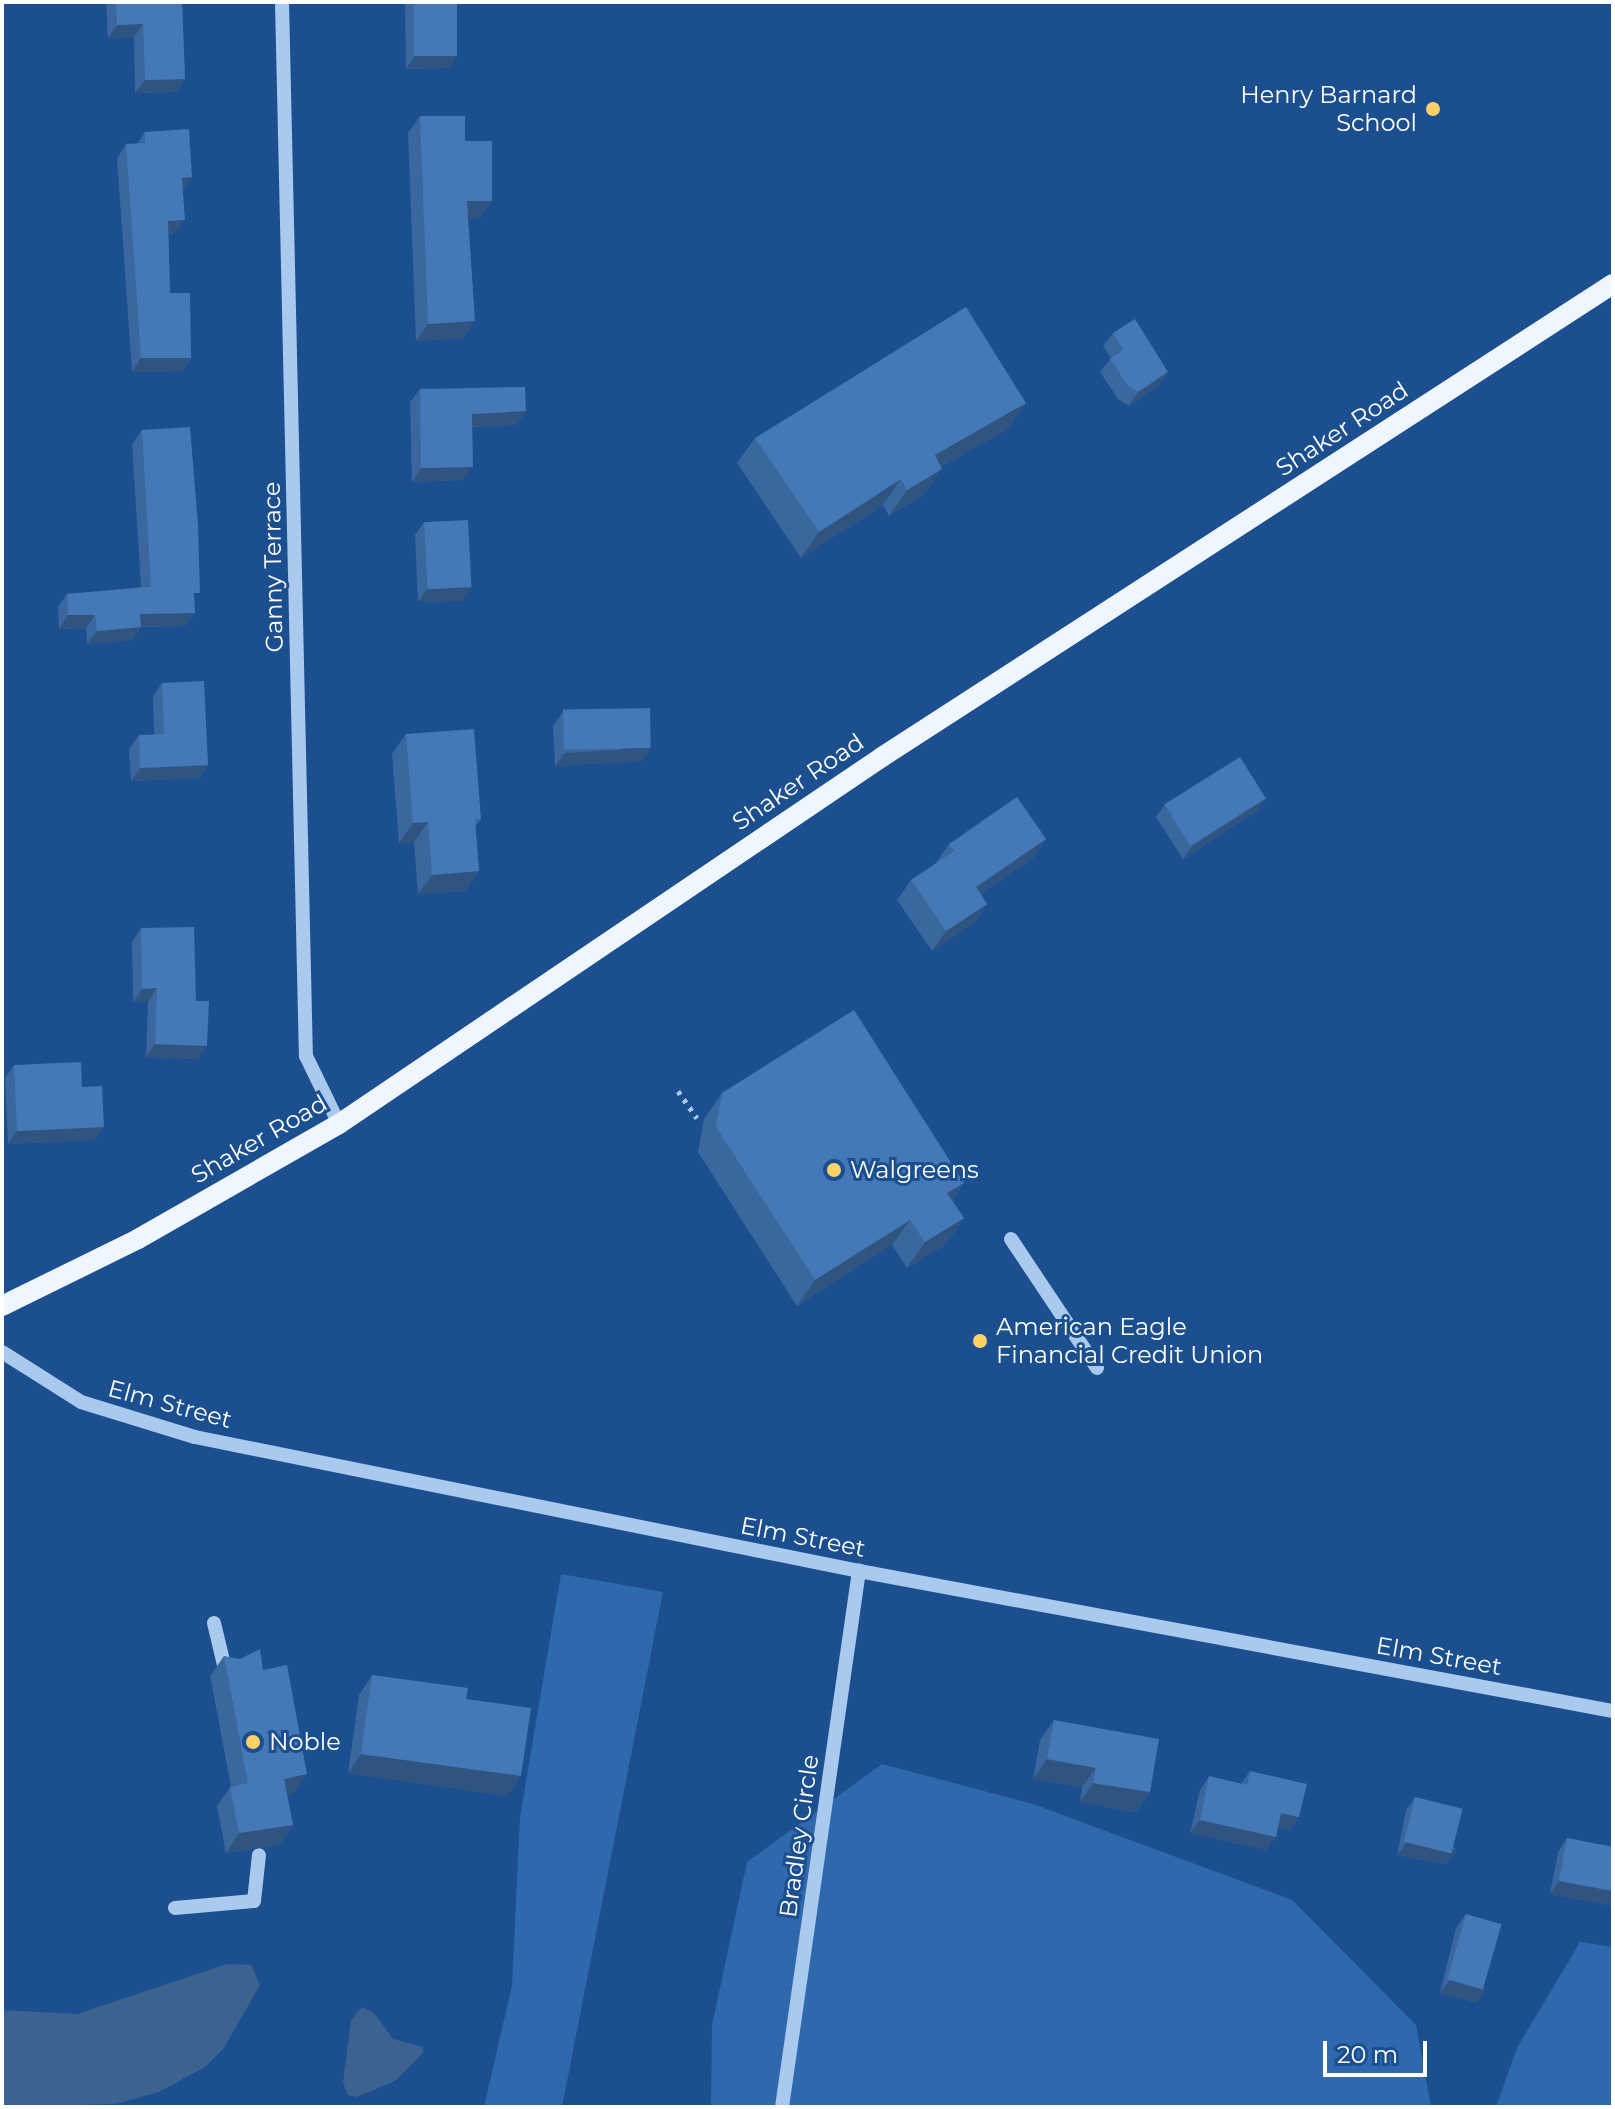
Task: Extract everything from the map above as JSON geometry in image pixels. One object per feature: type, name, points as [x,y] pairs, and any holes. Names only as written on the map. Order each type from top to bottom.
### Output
[{"type":"main road","name":"Shaker Road","points":[[2,1306],[138,1239],[339,1124],[882,757],[1613,284]]},
{"type":"street","name":"Ganny Terrace","points":[[282,2],[306,1056],[339,1124]]},
{"type":"street","points":[[1011,1239],[1097,1368]]},
{"type":"street","name":"Elm Street","points":[[2,1352],[81,1402],[195,1437],[859,1571],[1613,1711]]},
{"type":"street","name":"Bradley Circle","points":[[782,2107],[859,1571]]},
{"type":"street","points":[[214,1623],[225,1669]]},
{"type":"street","points":[[175,1908],[254,1901],[259,1855]]},
{"type":"path","points":[[678,1091],[697,1118]]},
{"type":"shaded area","points":[[561,1574],[663,1592],[562,2107],[484,2107],[512,1985],[520,1817]]},
{"type":"shaded area","points":[[882,1764],[1033,1804],[1292,1900],[1416,2025],[1431,2107],[711,2107],[712,2025],[747,1862]]},
{"type":"shaded area","points":[[1580,1942],[1613,1947],[1613,2107],[1496,2107],[1517,2048]]},
{"type":"shaded area","points":[[227,1964],[251,1965],[260,1985],[224,2048],[205,2067],[159,2092],[116,2104],[2,2107],[2,2010],[77,2014]]},
{"type":"shaded area","points":[[362,2007],[374,2013],[393,2039],[423,2047],[423,2053],[395,2081],[356,2097],[348,2095],[343,2083],[351,2020]]},
{"type":"building","points":[[116,2],[182,2],[185,79],[145,80],[143,24],[117,25]]},
{"type":"building","points":[[414,2],[457,2],[457,56],[414,56]]},
{"type":"building","points":[[420,116],[465,116],[465,141],[492,141],[492,201],[467,201],[475,321],[428,324]]},
{"type":"building","points":[[189,129],[192,177],[182,178],[185,220],[168,221],[170,293],[190,293],[191,358],[141,358],[126,144],[145,143],[145,132]]},
{"type":"building","points":[[966,307],[1026,403],[935,455],[942,469],[907,490],[901,479],[819,532],[755,438]]},
{"type":"building","points":[[1135,319],[1168,372],[1138,392],[1128,386],[1110,359],[1123,350],[1113,333]]},
{"type":"building","points":[[525,387],[526,411],[472,414],[473,467],[421,468],[420,389]]},
{"type":"building","points":[[190,427],[200,593],[194,593],[195,613],[140,614],[141,627],[97,631],[95,615],[68,615],[67,594],[151,587],[142,430]]},
{"type":"building","points":[[468,520],[472,587],[428,589],[424,522]]},
{"type":"building","points":[[204,681],[208,765],[140,768],[139,735],[164,734],[162,683]]},
{"type":"building","points":[[650,708],[651,748],[564,750],[563,710]]},
{"type":"building","points":[[474,729],[481,819],[475,819],[479,871],[432,875],[428,822],[413,823],[406,734]]},
{"type":"building","points":[[1240,757],[1266,799],[1190,846],[1165,804]]},
{"type":"building","points":[[1017,797],[1046,839],[976,887],[987,904],[946,931],[911,880],[954,851],[949,844]]},
{"type":"building","points":[[194,927],[196,1001],[209,1001],[207,1046],[155,1044],[157,988],[142,989],[141,928]]},
{"type":"building","points":[[854,1010],[964,1183],[947,1193],[964,1218],[925,1242],[910,1220],[815,1280],[716,1127],[722,1093]]},
{"type":"building","points":[[81,1062],[82,1087],[102,1086],[104,1127],[17,1131],[14,1065]]},
{"type":"building","name":"Noble","points":[[260,1649],[263,1670],[287,1665],[307,1774],[284,1779],[293,1825],[239,1833],[230,1787],[248,1783],[224,1656],[240,1659]]},
{"type":"building","points":[[372,1675],[468,1688],[466,1699],[531,1708],[521,1776],[361,1754]]},
{"type":"building","points":[[1054,1720],[1159,1739],[1150,1792],[1093,1783],[1096,1768],[1047,1759]]},
{"type":"building","points":[[1250,1771],[1307,1784],[1299,1817],[1281,1813],[1276,1837],[1200,1820],[1209,1776],[1247,1785]]},
{"type":"building","points":[[1415,1797],[1463,1809],[1451,1853],[1404,1842]]},
{"type":"building","points":[[1567,1838],[1613,1847],[1613,1891],[1559,1881]]},
{"type":"building","points":[[1466,1914],[1502,1924],[1483,1990],[1447,1979]]},
{"type":"place","name":"Henry Barnard School","points":[[1433,109]]},
{"type":"place","name":"Walgreens","points":[[834,1170]]},
{"type":"place","name":"American Eagle Financial Credit Union","points":[[980,1341]]},
{"type":"place","name":"Noble","points":[[253,1742]]}]
